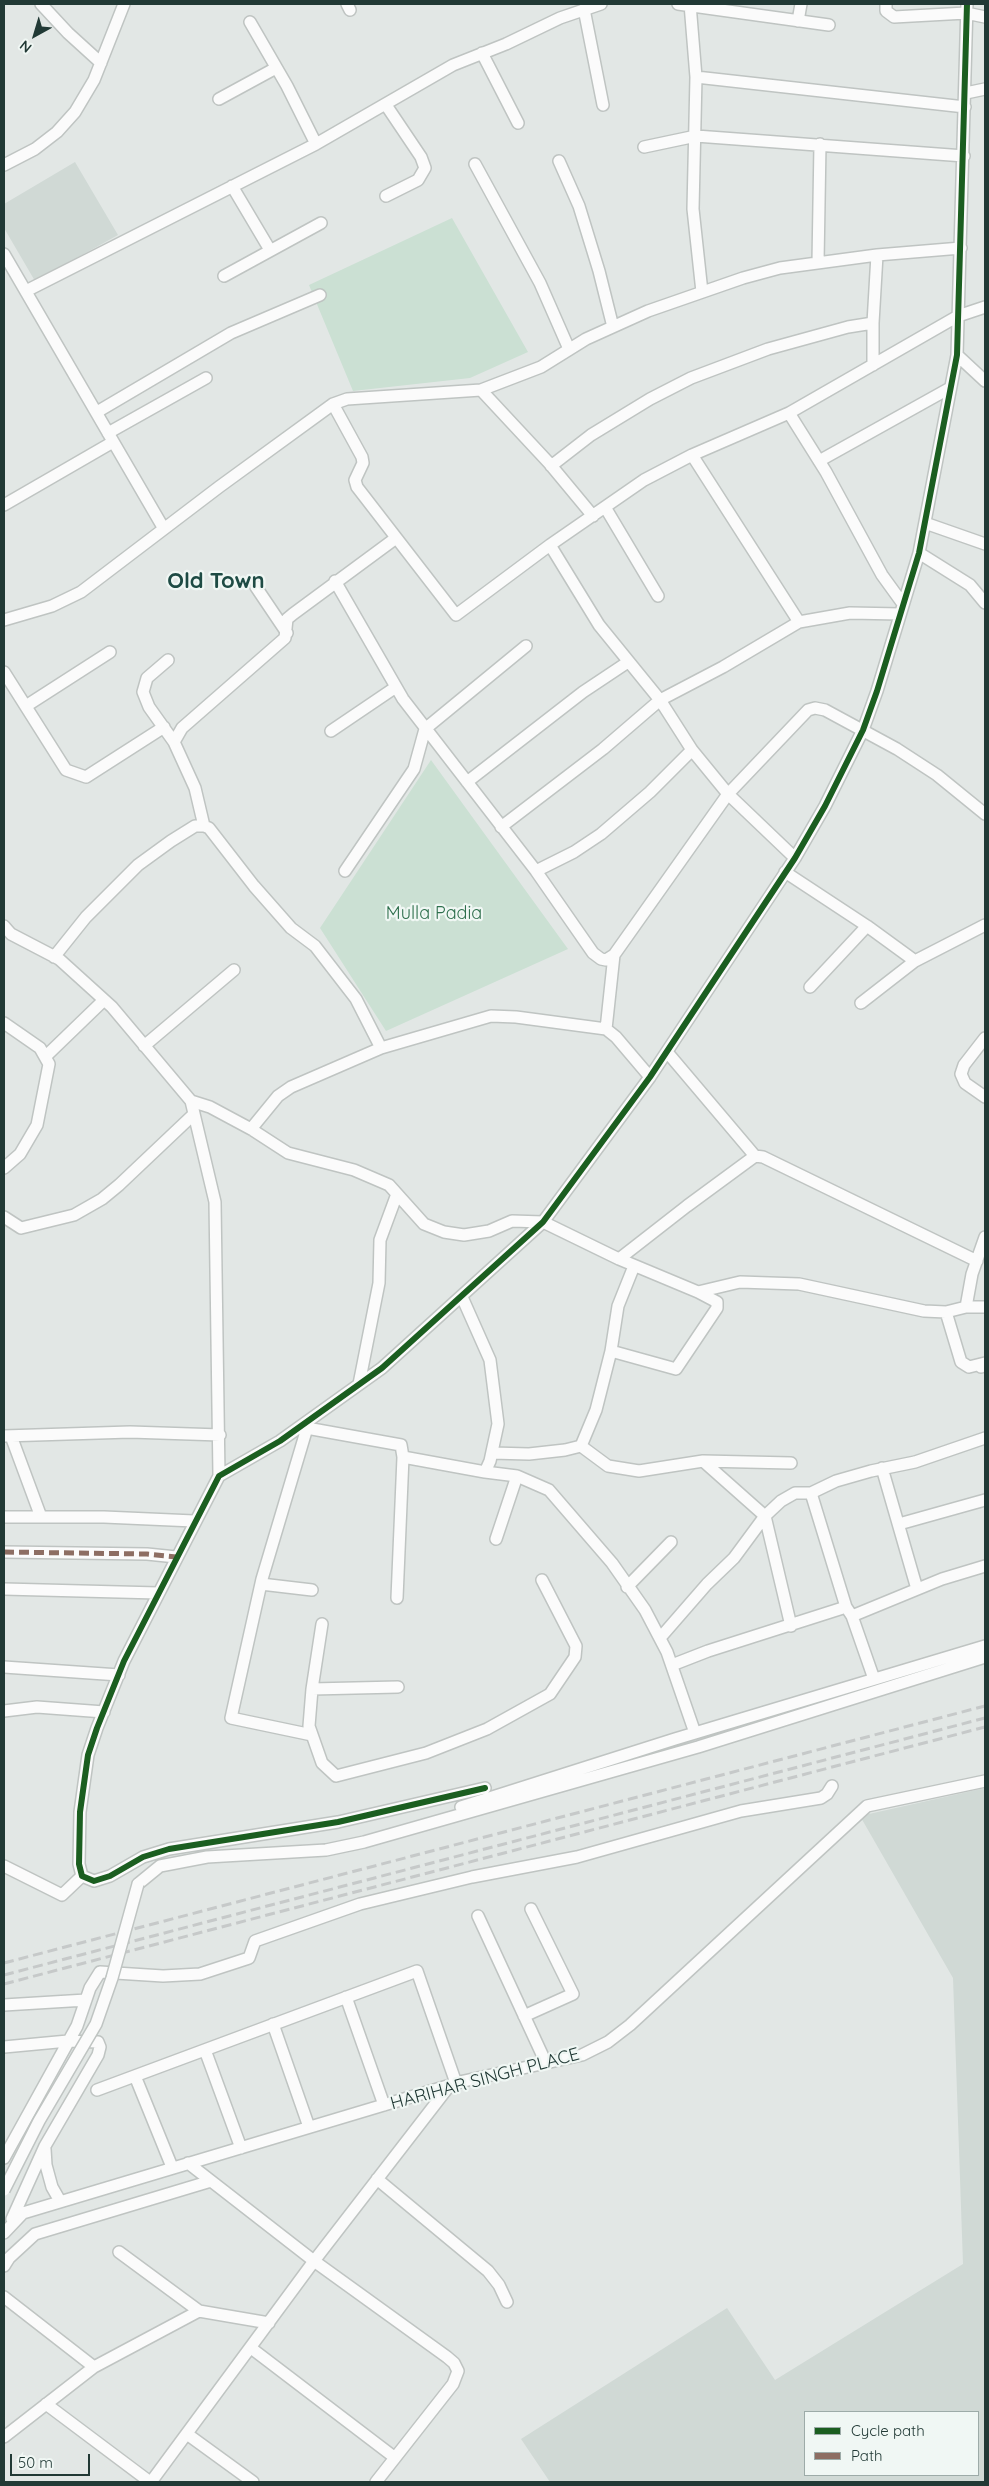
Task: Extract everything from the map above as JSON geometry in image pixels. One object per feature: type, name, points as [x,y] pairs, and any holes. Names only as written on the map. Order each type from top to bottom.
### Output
[{"type":"street","points":[[41,4],[68,33],[101,63]]},
{"type":"street","points":[[4,165],[35,149],[56,132],[75,112],[101,63],[124,4]]},
{"type":"street","points":[[26,291],[316,144],[386,105],[435,74],[584,8],[601,4]]},
{"type":"street","points":[[702,292],[694,217],[696,77],[686,4],[830,26]]},
{"type":"street","points":[[798,21],[801,4]]},
{"type":"street","points":[[886,4],[886,11],[894,17],[967,8],[985,17]]},
{"type":"street","points":[[584,8],[603,105]]},
{"type":"street","points":[[219,1476],[303,1427],[382,1368],[543,1222],[667,1052],[795,858],[825,806],[863,730],[919,552],[957,355],[967,8]]},
{"type":"street","points":[[250,22],[316,144]]},
{"type":"street","points":[[482,53],[518,123]]},
{"type":"street","points":[[219,99],[276,68]]},
{"type":"street","points":[[696,77],[965,107]]},
{"type":"street","points":[[966,93],[985,89]]},
{"type":"street","points":[[386,105],[421,157],[425,168],[418,180],[386,196]]},
{"type":"street","points":[[644,147],[696,136],[964,156]]},
{"type":"street","points":[[818,262],[820,144]]},
{"type":"street","points":[[559,161],[579,206],[613,327]]},
{"type":"street","points":[[475,164],[540,283],[569,349]]},
{"type":"street","points":[[232,186],[270,250]]},
{"type":"street","points":[[224,276],[321,223]]},
{"type":"street","points":[[4,620],[52,606],[81,592],[333,404],[363,396],[420,396],[480,390],[541,367],[569,349],[613,327],[702,292],[780,268],[877,255],[961,248]]},
{"type":"street","points":[[4,254],[164,529]]},
{"type":"street","points":[[873,366],[873,323],[877,255]]},
{"type":"street","points":[[97,412],[231,333],[320,295]]},
{"type":"street","points":[[333,404],[362,457],[363,463],[355,480],[357,487],[456,615],[550,545],[644,480],[692,455],[789,413],[958,316],[985,307]]},
{"type":"street","points":[[551,466],[622,415],[691,378],[768,349],[848,327],[873,323]]},
{"type":"street","points":[[957,355],[985,381]]},
{"type":"street","points":[[4,505],[206,378]]},
{"type":"street","points":[[819,461],[950,388]]},
{"type":"street","points":[[480,390],[551,466],[593,516]]},
{"type":"street","points":[[789,413],[819,461],[902,609]]},
{"type":"street","points":[[692,455],[799,622]]},
{"type":"street","points":[[605,507],[658,596]]},
{"type":"street","points":[[924,523],[985,544]]},
{"type":"street","points":[[174,742],[182,728],[281,642],[287,633],[287,620],[335,581],[396,538]]},
{"type":"street","points":[[550,545],[599,625],[660,700],[692,750],[728,794],[795,858]]},
{"type":"street","points":[[919,552],[963,581],[985,603]]},
{"type":"street","points":[[335,581],[396,687],[536,871],[593,953],[601,960],[606,960],[614,954],[728,794],[808,710],[815,708],[825,710],[863,730],[937,775],[985,814]]},
{"type":"street","points":[[256,587],[287,633]]},
{"type":"street","points":[[501,827],[603,749],[660,700],[723,668],[799,622],[850,613],[902,609]]},
{"type":"street","points":[[345,871],[414,769],[426,728],[526,646]]},
{"type":"street","points":[[26,706],[110,652]]},
{"type":"street","points":[[168,660],[147,678],[143,692],[174,742],[195,788],[204,826]]},
{"type":"street","points":[[467,782],[583,692],[628,662]]},
{"type":"street","points":[[4,672],[66,770],[86,777],[164,727]]},
{"type":"street","points":[[330,732],[396,687]]},
{"type":"street","points":[[536,871],[574,852],[601,834],[650,792],[692,750]]},
{"type":"street","points":[[54,957],[86,917],[138,865],[195,826],[204,826],[209,828],[254,886],[292,928],[315,946],[356,999],[381,1048]]},
{"type":"street","points":[[785,872],[867,926],[915,961]]},
{"type":"street","points":[[810,987],[867,926]]},
{"type":"street","points":[[861,1003],[915,961],[985,926]]},
{"type":"street","points":[[6,934],[54,957],[104,1000],[190,1101],[215,1202],[220,1435],[219,1476],[176,1557],[119,1675],[88,1755],[80,1812],[79,1864],[82,1876]]},
{"type":"street","points":[[606,1029],[614,954]]},
{"type":"street","points":[[144,1046],[234,970]]},
{"type":"street","points":[[45,1057],[104,1000]]},
{"type":"street","points":[[251,1129],[278,1096],[290,1087],[381,1048],[491,1016],[606,1029],[616,1037],[650,1077]]},
{"type":"street","points":[[4,1023],[40,1048],[49,1064],[37,1125],[20,1154],[4,1168]]},
{"type":"street","points":[[985,1038],[964,1065],[961,1074],[965,1083],[985,1097]]},
{"type":"street","points":[[667,1052],[755,1156],[763,1157],[977,1262]]},
{"type":"street","points":[[190,1101],[210,1107],[251,1129],[288,1153],[372,1176],[389,1185],[424,1224],[444,1232],[464,1234],[488,1231],[512,1221],[543,1222],[634,1266],[698,1292],[717,1302],[717,1308],[676,1370],[611,1351]]},
{"type":"street","points":[[4,1217],[21,1228],[74,1215],[102,1199],[119,1186],[194,1114]]},
{"type":"street","points":[[619,1259],[755,1156]]},
{"type":"street","points":[[360,1384],[378,1292],[380,1240],[397,1194]]},
{"type":"street","points":[[966,1308],[985,1237]]},
{"type":"street","points":[[582,1446],[596,1410],[611,1351],[618,1306],[634,1266]]},
{"type":"street","points":[[698,1292],[740,1282],[799,1284],[924,1312],[946,1312],[985,1307]]},
{"type":"street","points":[[462,1297],[490,1360],[498,1424],[492,1454],[485,1472]]},
{"type":"street","points":[[946,1312],[961,1362],[969,1367],[984,1365]]},
{"type":"street","points":[[303,1427],[401,1445],[403,1457],[397,1598]]},
{"type":"street","points":[[303,1427],[261,1584],[230,1718],[312,1735]]},
{"type":"street","points":[[41,1517],[7,1436],[130,1432],[220,1435]]},
{"type":"street","points":[[660,1638],[707,1584],[734,1558],[765,1516],[795,1493],[811,1493],[836,1481],[882,1468],[914,1462],[985,1438]]},
{"type":"street","points":[[492,1454],[529,1454],[582,1446]]},
{"type":"street","points":[[582,1446],[608,1466],[639,1471],[703,1461],[791,1463]]},
{"type":"street","points":[[403,1457],[517,1476],[549,1490],[612,1563],[627,1587],[645,1610],[672,1665],[695,1733]]},
{"type":"street","points":[[703,1461],[765,1516],[791,1626]]},
{"type":"street","points":[[882,1468],[918,1589]]},
{"type":"street","points":[[496,1539],[517,1476]]},
{"type":"street","points":[[811,1493],[849,1612],[874,1679]]},
{"type":"street","points":[[899,1524],[985,1500]]},
{"type":"street","points":[[4,1517],[104,1517],[194,1522]]},
{"type":"street","points":[[627,1587],[671,1542]]},
{"type":"street","points":[[4,1552],[139,1553],[176,1557]]},
{"type":"street","points":[[672,1665],[708,1651],[791,1626],[849,1612],[985,1566]]},
{"type":"street","points":[[322,1624],[312,1689],[309,1726],[322,1763],[336,1776],[426,1753],[487,1729],[550,1694],[576,1657],[576,1646],[542,1580]]},
{"type":"street","points":[[261,1584],[312,1590]]},
{"type":"street","points":[[4,1589],[158,1593]]},
{"type":"street","points":[[364,1842],[384,1832],[695,1733],[985,1646]]},
{"type":"street","points":[[4,2190],[39,2121],[96,2024],[112,1978],[138,1884],[160,1866],[208,1857],[326,1850],[364,1842],[698,1747],[985,1657]]},
{"type":"street","points":[[4,1667],[119,1675]]},
{"type":"street","points":[[312,1689],[398,1687]]},
{"type":"street","points":[[4,1711],[37,1707],[104,1712]]},
{"type":"street","name":"HARIHAR SINGH PLACE","points":[[7,2229],[23,2213],[172,2167],[453,2084],[582,2055],[608,2042],[630,2025],[868,1806],[985,1781]]},
{"type":"street","points":[[4,2158],[77,2026],[86,2000],[100,1972],[163,1976],[200,1974],[249,1958],[255,1941],[360,1904],[472,1877],[577,1858],[741,1811],[821,1798],[828,1794],[832,1786]]},
{"type":"street","points":[[82,1876],[94,1881],[110,1876],[143,1857],[169,1849],[338,1822],[485,1788]]},
{"type":"street","points":[[4,1866],[62,1895],[82,1876]]},
{"type":"street","points":[[524,2016],[573,1994],[531,1909]]},
{"type":"street","points":[[478,1916],[546,2063]]},
{"type":"street","points":[[46,2404],[150,2482],[314,2261],[453,2084],[417,1970],[97,2090]]},
{"type":"street","points":[[346,1997],[384,2105]]},
{"type":"street","points":[[4,2005],[86,2000]]},
{"type":"street","points":[[273,2024],[309,2128]]},
{"type":"street","points":[[4,2047],[68,2041],[98,2042],[100,2047],[98,2055],[44,2146],[7,2229]]},
{"type":"street","points":[[206,2050],[241,2148]]},
{"type":"street","points":[[135,2076],[172,2167]]},
{"type":"street","points":[[44,2146],[48,2172],[60,2202]]},
{"type":"street","points":[[188,2163],[314,2261],[454,2363],[458,2371],[453,2384],[394,2456],[376,2482]]},
{"type":"street","points":[[377,2179],[488,2271],[499,2285],[506,2302]]},
{"type":"street","points":[[4,2266],[9,2258],[34,2234],[211,2181]]},
{"type":"street","points":[[119,2252],[199,2311],[269,2324]]},
{"type":"street","points":[[4,2297],[94,2367]]},
{"type":"street","points":[[4,2437],[94,2367],[199,2311]]},
{"type":"street","points":[[251,2348],[394,2456]]},
{"type":"street","points":[[187,2434],[253,2482]]},
{"type":"shaded area","points":[[75,162],[118,235],[35,281],[4,228],[4,204]]},
{"type":"shaded area","points":[[985,1788],[985,2482],[550,2482],[521,2439],[727,2308],[775,2380],[963,2264],[953,1978],[860,1816]]},
{"type":"green space","points":[[452,218],[528,352],[470,378],[353,391],[309,285]]},
{"type":"green space","name":"Mulla Padia","points":[[431,760],[568,949],[386,1031],[320,928]]},
{"type":"railway","points":[[4,1963],[985,1706]]},
{"type":"railway","points":[[4,1975],[985,1718]]},
{"type":"railway","points":[[4,1984],[985,1727]]},
{"type":"marked path","points":[[4,1552],[147,1554],[176,1557]]},
{"type":"cycle path","points":[[485,1788],[338,1822],[169,1849],[143,1857],[110,1876],[94,1881],[82,1876],[79,1864],[80,1812],[88,1755],[97,1728],[124,1661],[219,1476],[280,1441],[382,1368],[543,1222],[650,1077],[795,858],[825,806],[863,730],[877,691],[919,553],[957,355],[967,4]]},
{"type":"district","name":"Old Town","points":[[216,581]]}]
